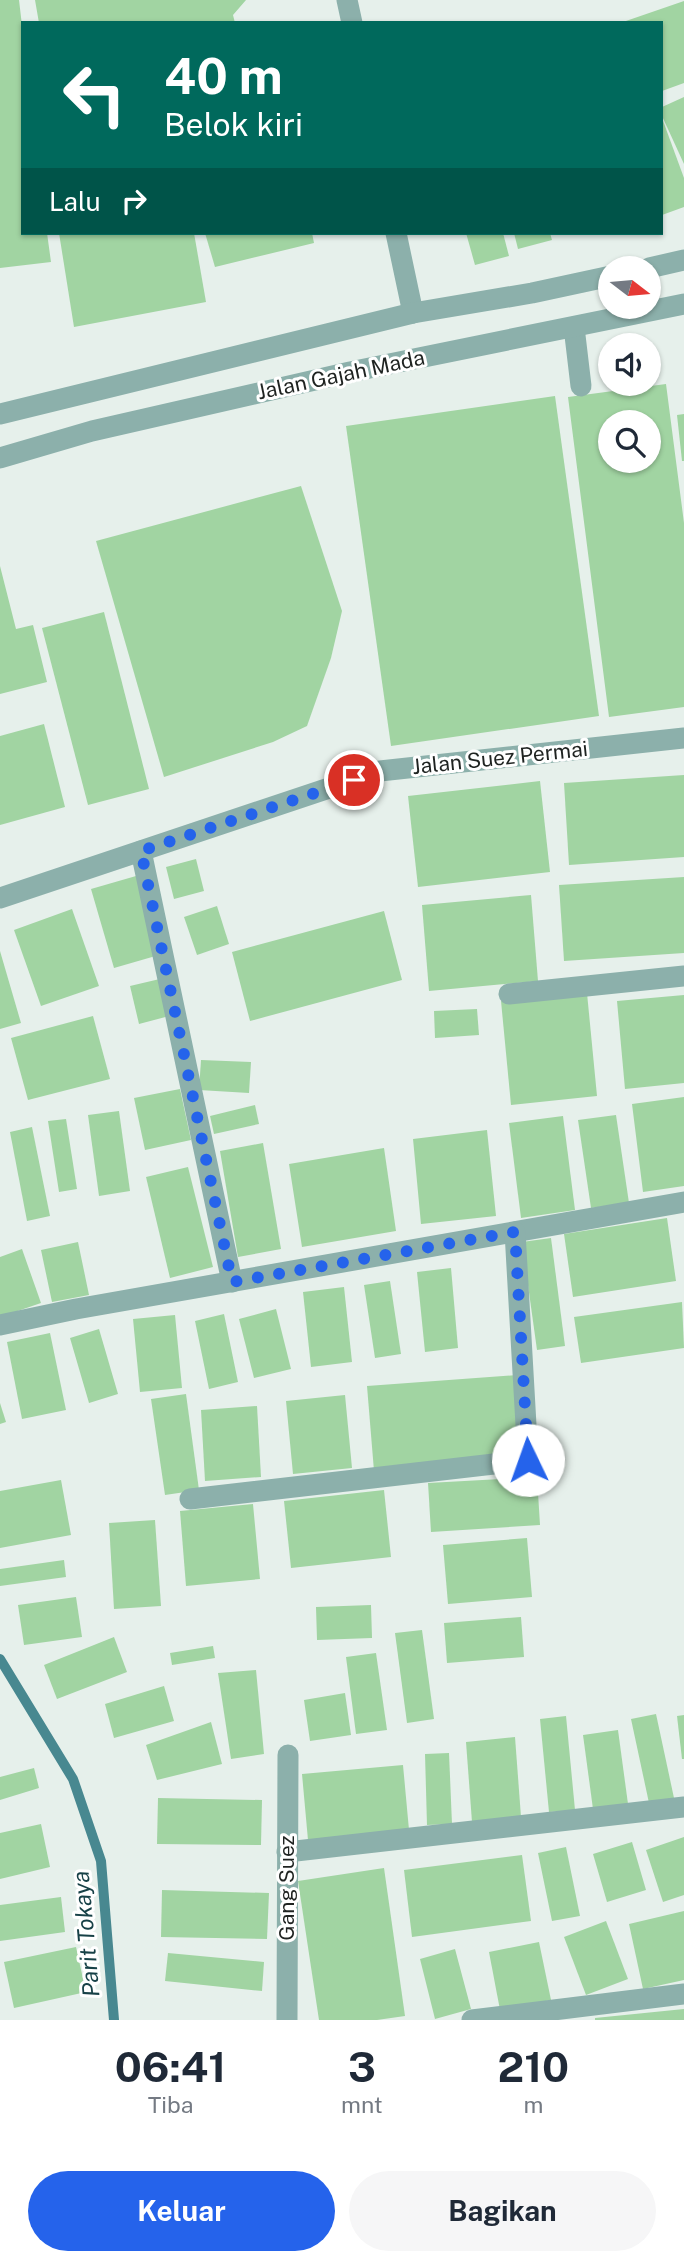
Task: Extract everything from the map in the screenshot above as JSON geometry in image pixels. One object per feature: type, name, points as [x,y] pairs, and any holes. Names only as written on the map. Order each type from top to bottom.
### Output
[{"type":"street","points":[[347,0],[352,21]]},
{"type":"street","points":[[396,235],[413,313]]},
{"type":"street","points":[[662,265],[684,260]]},
{"type":"street","name":"Jalan Gajah Mada","points":[[0,414],[413,313],[598,279]]},
{"type":"street","name":"Jalan Gajah Mada","points":[[0,458],[92,431],[337,375],[684,304]]},
{"type":"street","points":[[575,327],[581,386]]},
{"type":"street","name":"Jalan Suez Permai","points":[[0,898],[380,771],[684,738]]},
{"type":"street","points":[[141,851],[232,1282]]},
{"type":"street","points":[[509,993],[684,976]]},
{"type":"street","points":[[0,1325],[76,1308],[684,1202]]},
{"type":"street","points":[[190,1499],[528,1460],[515,1232]]},
{"type":"street","name":"Gang Suez","points":[[287,2020],[288,1755]]},
{"type":"street","points":[[288,1852],[684,1807]]},
{"type":"street","points":[[472,2020],[684,1994]]},
{"type":"building","points":[[0,0],[19,0],[21,21],[21,235],[47,235],[51,262],[0,268]]},
{"type":"building","points":[[35,0],[246,0],[233,15],[234,21],[39,21]]},
{"type":"building","points":[[684,1],[684,83],[663,91],[663,21],[626,21]]},
{"type":"building","points":[[684,97],[684,164],[663,118],[663,107]]},
{"type":"building","points":[[663,121],[684,178],[684,207],[663,215]]},
{"type":"building","points":[[59,235],[194,235],[206,302],[74,327]]},
{"type":"building","points":[[206,235],[312,235],[314,243],[215,267]]},
{"type":"building","points":[[467,235],[504,235],[509,256],[475,265]]},
{"type":"building","points":[[514,235],[551,235],[552,240],[518,249]]},
{"type":"building","points":[[666,384],[684,523],[684,707],[609,717],[568,397],[598,393],[598,396],[661,396],[661,385]]},
{"type":"building","points":[[555,396],[599,716],[391,746],[346,426]]},
{"type":"building","points":[[684,414],[684,461],[682,461],[677,415]]},
{"type":"building","points":[[301,486],[342,611],[331,658],[307,726],[273,742],[164,777],[96,541]]},
{"type":"building","points":[[0,566],[16,629],[33,625],[47,682],[0,694]]},
{"type":"building","points":[[104,612],[149,789],[88,805],[42,628]]},
{"type":"building","points":[[44,724],[65,807],[0,825],[0,736]]},
{"type":"building","points":[[684,775],[684,857],[569,865],[564,783]]},
{"type":"building","points":[[540,781],[550,872],[418,887],[408,796]]},
{"type":"building","points":[[196,859],[204,891],[174,899],[166,867]]},
{"type":"building","points":[[136,876],[159,955],[114,968],[91,889]]},
{"type":"building","points":[[684,877],[684,953],[564,961],[559,885]]},
{"type":"building","points":[[531,895],[538,981],[429,991],[422,905]]},
{"type":"building","points":[[217,906],[229,944],[197,955],[184,917]]},
{"type":"building","points":[[72,909],[99,986],[41,1006],[14,930]]},
{"type":"building","points":[[384,911],[402,980],[250,1021],[232,952]]},
{"type":"building","points":[[0,951],[21,1023],[0,1029]]},
{"type":"building","points":[[164,978],[173,1015],[139,1024],[130,986]]},
{"type":"building","points":[[587,993],[597,1096],[511,1105],[501,1001]]},
{"type":"building","points":[[684,995],[684,1083],[625,1089],[617,1001]]},
{"type":"building","points":[[477,1009],[479,1035],[435,1038],[434,1011]]},
{"type":"building","points":[[93,1016],[110,1079],[28,1100],[11,1038]]},
{"type":"building","points":[[201,1060],[251,1062],[249,1093],[199,1090]]},
{"type":"building","points":[[180,1089],[191,1140],[145,1150],[134,1098]]},
{"type":"building","points":[[684,1097],[684,1186],[643,1192],[632,1104]]},
{"type":"building","points":[[255,1105],[259,1124],[214,1134],[210,1116]]},
{"type":"building","points":[[119,1111],[130,1191],[99,1196],[88,1115]]},
{"type":"building","points":[[616,1115],[629,1203],[591,1208],[578,1120]]},
{"type":"building","points":[[563,1116],[575,1210],[521,1218],[509,1123]]},
{"type":"building","points":[[66,1119],[77,1189],[59,1192],[48,1121]]},
{"type":"building","points":[[32,1127],[50,1216],[27,1221],[10,1132]]},
{"type":"building","points":[[487,1130],[496,1216],[421,1224],[413,1139]]},
{"type":"building","points":[[263,1143],[281,1249],[238,1257],[220,1151]]},
{"type":"building","points":[[384,1148],[396,1231],[302,1247],[289,1164]]},
{"type":"building","points":[[188,1167],[213,1267],[170,1278],[146,1177]]},
{"type":"building","points":[[667,1218],[676,1281],[573,1297],[564,1234]]},
{"type":"building","points":[[551,1238],[565,1346],[537,1350],[522,1242]]},
{"type":"building","points":[[78,1242],[89,1295],[52,1302],[41,1250]]},
{"type":"building","points":[[22,1249],[41,1303],[0,1317],[0,1257]]},
{"type":"building","points":[[451,1268],[458,1348],[425,1352],[417,1272]]},
{"type":"building","points":[[390,1281],[401,1354],[375,1358],[364,1285]]},
{"type":"building","points":[[344,1287],[352,1362],[311,1367],[303,1292]]},
{"type":"building","points":[[682,1302],[684,1348],[581,1363],[574,1317]]},
{"type":"building","points":[[276,1309],[291,1369],[254,1378],[239,1319]]},
{"type":"building","points":[[224,1314],[238,1382],[209,1389],[195,1321]]},
{"type":"building","points":[[175,1315],[182,1388],[140,1392],[133,1319]]},
{"type":"building","points":[[99,1329],[118,1394],[89,1403],[70,1338]]},
{"type":"building","points":[[50,1333],[66,1410],[22,1419],[7,1342]]},
{"type":"building","points":[[517,1375],[523,1460],[374,1471],[367,1386]]},
{"type":"building","points":[[186,1394],[199,1490],[165,1495],[151,1399]]},
{"type":"building","points":[[345,1395],[352,1468],[293,1474],[286,1401]]},
{"type":"building","points":[[0,1403],[6,1422],[0,1424]]},
{"type":"building","points":[[257,1406],[261,1477],[205,1481],[201,1410]]},
{"type":"building","points":[[537,1477],[540,1525],[431,1532],[428,1483]]},
{"type":"building","points":[[61,1480],[71,1535],[0,1548],[0,1491]]},
{"type":"building","points":[[384,1490],[391,1557],[291,1568],[284,1501]]},
{"type":"building","points":[[253,1504],[260,1579],[186,1586],[180,1511]]},
{"type":"building","points":[[155,1520],[161,1606],[114,1609],[109,1523]]},
{"type":"building","points":[[527,1538],[532,1597],[448,1604],[443,1545]]},
{"type":"building","points":[[64,1560],[66,1577],[0,1586],[0,1569]]},
{"type":"building","points":[[76,1597],[82,1637],[24,1645],[18,1605]]},
{"type":"building","points":[[371,1605],[372,1638],[317,1640],[316,1607]]},
{"type":"building","points":[[521,1617],[524,1657],[447,1663],[444,1623]]},
{"type":"building","points":[[422,1630],[434,1719],[407,1723],[395,1633]]},
{"type":"building","points":[[114,1637],[127,1672],[57,1699],[44,1665]]},
{"type":"building","points":[[213,1646],[215,1658],[172,1665],[170,1653]]},
{"type":"building","points":[[376,1653],[387,1730],[356,1734],[346,1657]]},
{"type":"building","points":[[256,1670],[264,1754],[231,1759],[218,1673]]},
{"type":"building","points":[[164,1686],[174,1721],[114,1738],[105,1704]]},
{"type":"building","points":[[345,1693],[351,1735],[310,1741],[304,1700]]},
{"type":"building","points":[[656,1714],[674,1798],[649,1803],[631,1719]]},
{"type":"building","points":[[684,1715],[684,1759],[682,1759],[677,1716]]},
{"type":"building","points":[[566,1716],[575,1810],[549,1812],[540,1719]]},
{"type":"building","points":[[211,1722],[222,1764],[157,1780],[146,1745]]},
{"type":"building","points":[[618,1730],[628,1804],[593,1809],[583,1735]]},
{"type":"building","points":[[515,1737],[521,1817],[472,1822],[466,1742]]},
{"type":"building","points":[[449,1753],[452,1824],[427,1825],[425,1754]]},
{"type":"building","points":[[403,1765],[409,1830],[308,1840],[302,1774]]},
{"type":"building","points":[[34,1768],[39,1788],[0,1800],[0,1777]]},
{"type":"building","points":[[158,1798],[262,1800],[261,1845],[157,1844]]},
{"type":"building","points":[[41,1824],[50,1867],[0,1879],[0,1833]]},
{"type":"building","points":[[684,1837],[684,1895],[663,1902],[646,1850]]},
{"type":"building","points":[[632,1842],[646,1890],[607,1902],[593,1854]]},
{"type":"building","points":[[566,1847],[580,1916],[552,1921],[538,1853]]},
{"type":"building","points":[[522,1855],[531,1921],[412,1937],[404,1870]]},
{"type":"building","points":[[384,1868],[405,2016],[377,2020],[319,2020],[298,1881]]},
{"type":"building","points":[[162,1890],[269,1893],[267,1939],[161,1937]]},
{"type":"building","points":[[61,1897],[65,1932],[0,1941],[0,1905]]},
{"type":"building","points":[[684,1911],[684,1980],[643,1989],[629,1924]]},
{"type":"building","points":[[606,1921],[628,1979],[586,1995],[564,1937]]},
{"type":"building","points":[[539,1942],[551,2000],[500,2010],[489,1952]]},
{"type":"building","points":[[76,1947],[86,1992],[14,2008],[4,1962]]},
{"type":"building","points":[[455,1949],[471,2009],[435,2019],[420,1959]]},
{"type":"building","points":[[168,1953],[264,1962],[262,1991],[165,1981]]},
{"type":"building","points":[[684,2009],[684,2020],[595,2020],[595,2018]]},
{"type":"waterway","name":"Parit Tokaya","points":[[0,1659],[73,1779],[101,1861],[114,2020]]},
{"type":"route","points":[[354,780],[141,851],[232,1282],[515,1232],[528,1460]]}]
